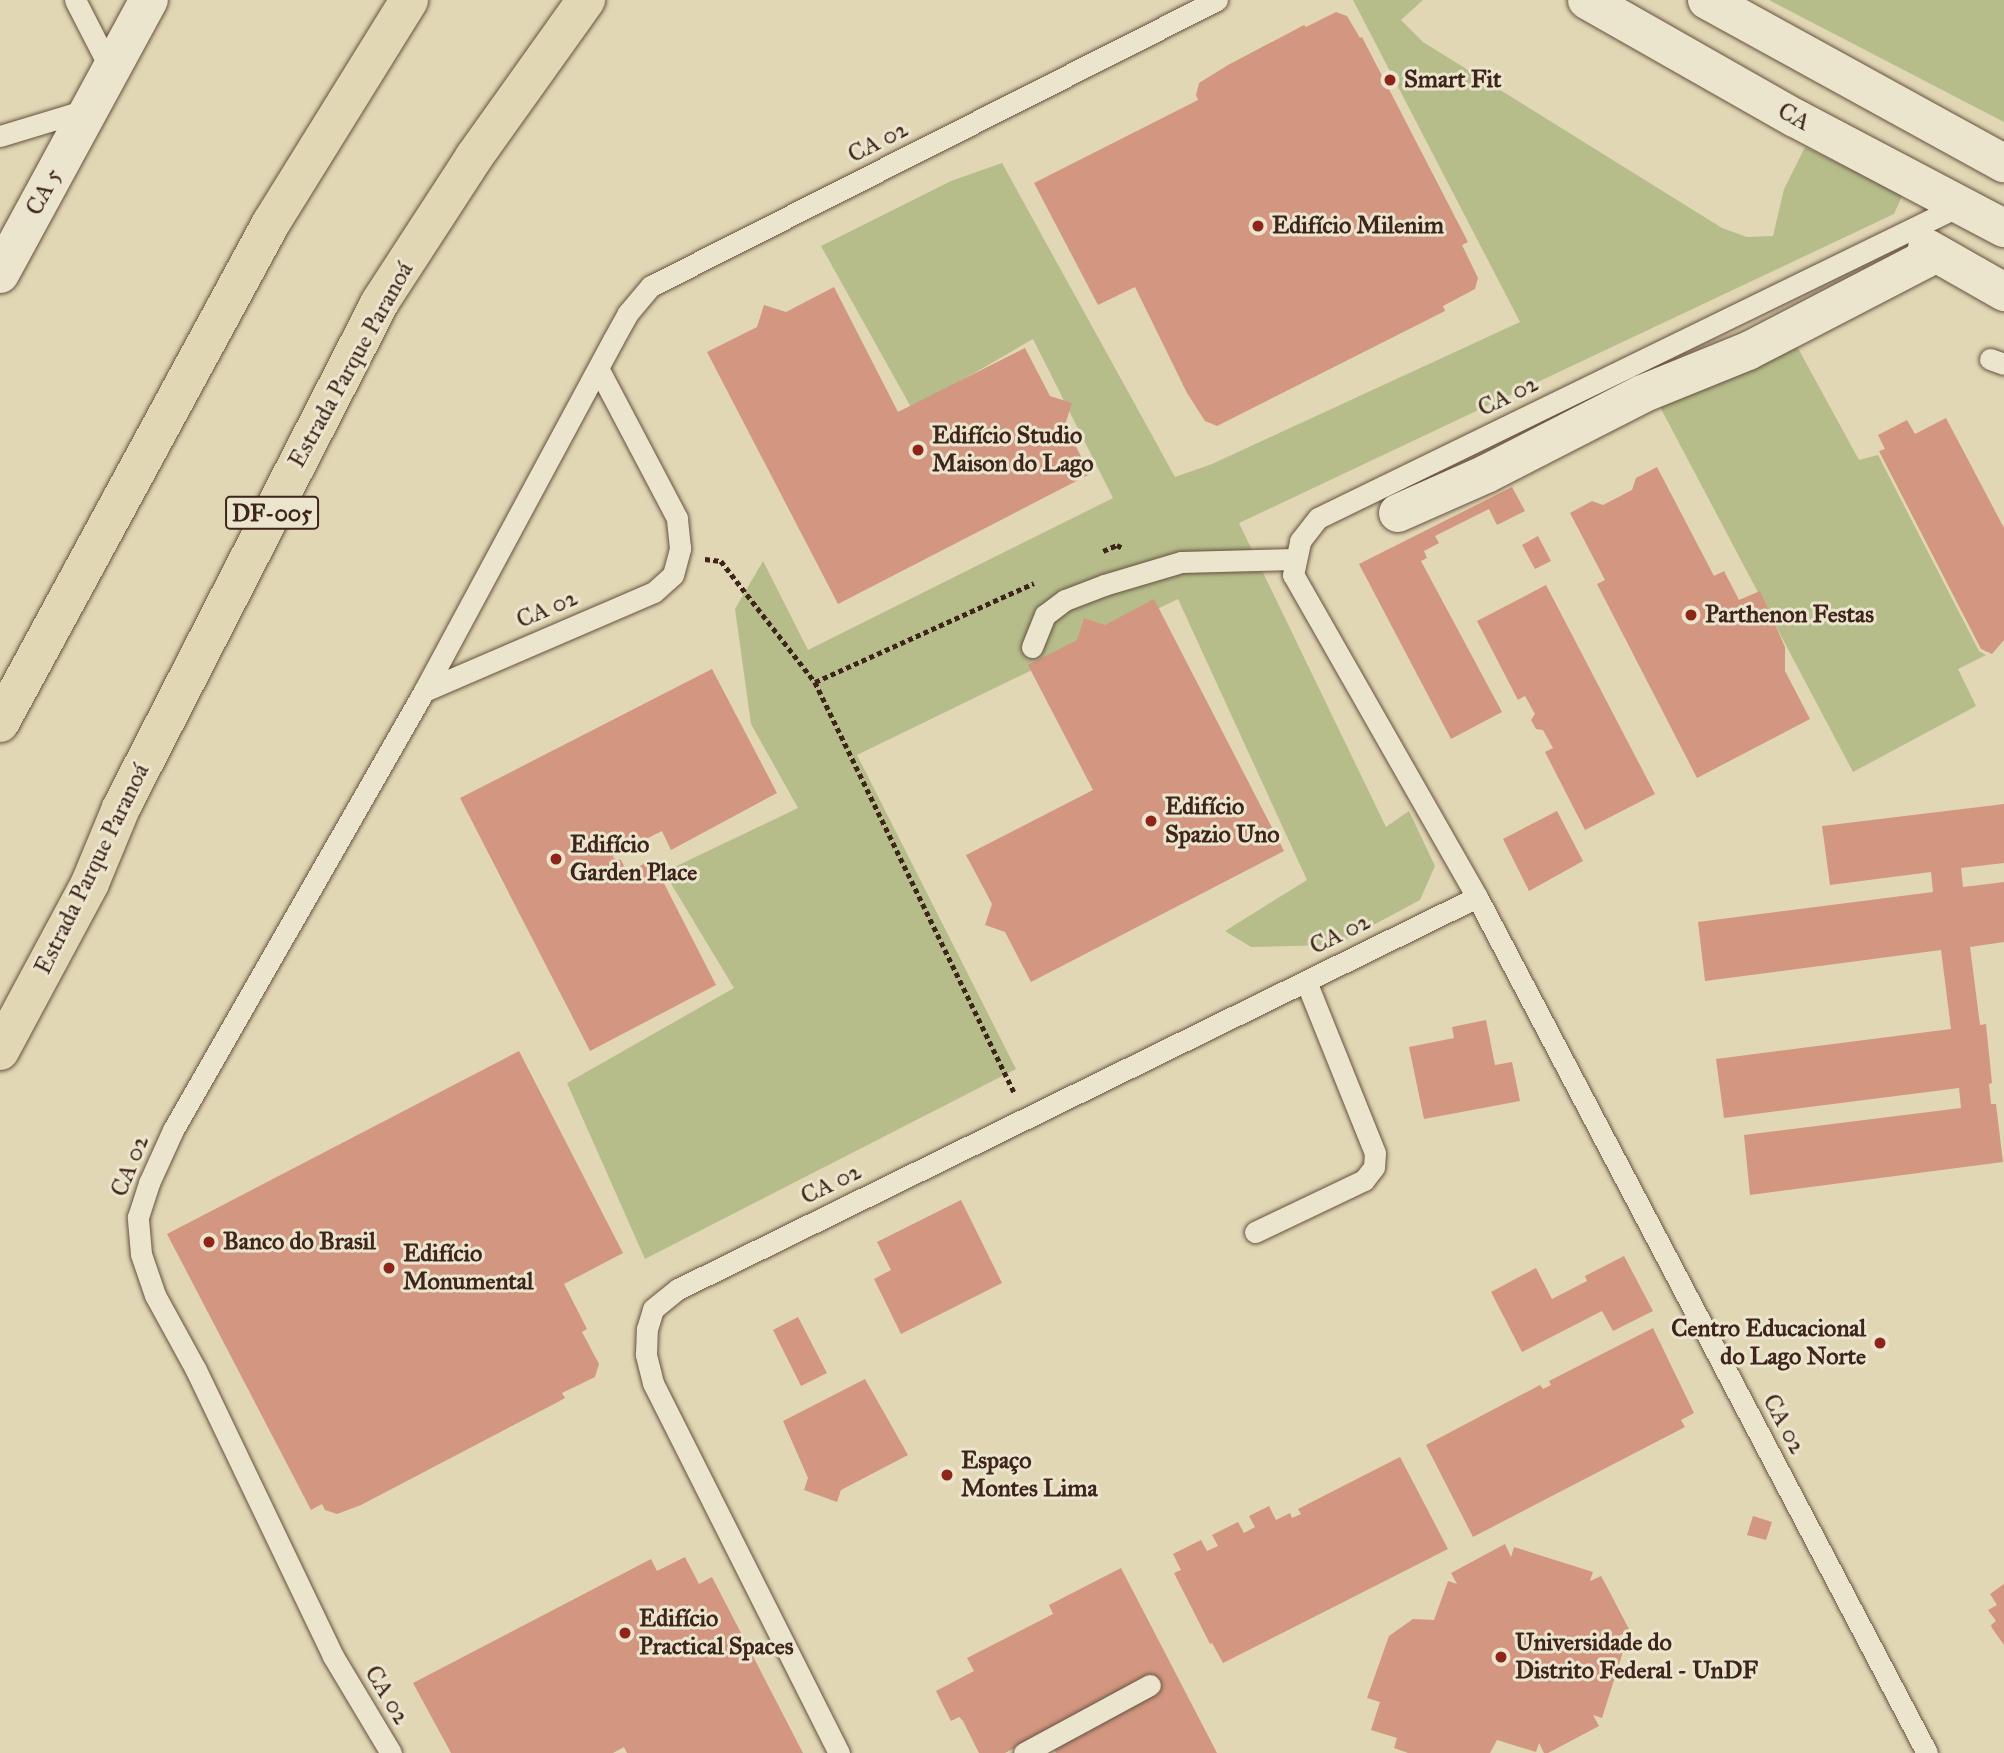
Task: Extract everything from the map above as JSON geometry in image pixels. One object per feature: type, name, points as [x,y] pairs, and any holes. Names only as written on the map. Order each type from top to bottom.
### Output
[{"type":"main road","points":[[0,723],[271,223],[410,0]]},
{"type":"main road","name":"Estrada Parque Paranoá","points":[[0,1051],[90,883],[121,808],[380,302],[474,158],[586,0]]},
{"type":"street","name":"CA 5","points":[[0,274],[149,0]]},
{"type":"street","name":"CA","points":[[1587,0],[1795,118],[2004,228]]},
{"type":"street","points":[[1707,0],[2004,163]]},
{"type":"street","points":[[1398,513],[1486,474],[1642,394],[1748,351],[1931,251],[2004,292]]},
{"type":"lane","points":[[75,0],[111,70]]},
{"type":"lane","name":"CA 02","points":[[391,1753],[333,1656],[196,1370],[155,1295],[141,1254],[138,1217],[149,1183],[173,1130],[424,691],[628,313],[651,286],[1217,0]]},
{"type":"lane","points":[[0,136],[89,109]]},
{"type":"lane","name":"CA 02","points":[[1927,1753],[1477,897],[1293,575],[1294,559],[1300,541],[1318,518],[1961,205]]},
{"type":"lane","name":"CA 02","points":[[424,691],[654,592],[673,575],[678,555],[677,518],[599,370]]},
{"type":"lane","points":[[1032,647],[1045,615],[1065,600],[1136,576],[1181,562],[1294,559]]},
{"type":"lane","name":"CA 02","points":[[839,1753],[653,1383],[646,1354],[647,1329],[653,1309],[678,1289],[1477,897]]},
{"type":"lane","points":[[1255,1232],[1364,1180],[1374,1167],[1375,1153],[1306,981]]},
{"type":"lane","points":[[1024,1753],[1150,1685]]},
{"type":"path","points":[[1092,556],[1118,545],[1130,553],[1136,576]]},
{"type":"path","points":[[678,555],[721,561],[815,682],[1027,1118]]},
{"type":"path","points":[[815,682],[1042,579]]},
{"type":"green space","points":[[1353,0],[1423,0],[1401,20],[1423,42],[1722,228],[1747,237],[1773,236],[1784,189],[1805,147],[1903,194],[1894,214],[1239,523],[1386,827],[1409,811],[1435,866],[1420,900],[1336,945],[1251,947],[1225,931],[1307,880],[1178,599],[857,755],[1016,1069],[645,1259],[567,1083],[734,988],[664,872],[798,808],[751,724],[735,609],[763,561],[808,650],[1113,498],[1033,339],[912,409],[821,246],[951,181],[1002,163],[1175,477],[1212,464],[1520,322]]},
{"type":"green space","points":[[1769,0],[2004,0],[2004,122]]},
{"type":"green space","points":[[1793,339],[1859,460],[1878,455],[1979,651],[1986,655],[1958,669],[1976,706],[1853,772],[1660,407]]},
{"type":"building","name":"Edifício Milenim","points":[[1336,12],[1347,16],[1360,38],[1362,37],[1468,242],[1462,245],[1478,278],[1475,289],[1443,306],[1445,311],[1217,426],[1205,421],[1187,393],[1135,287],[1098,305],[1034,183],[1198,100],[1196,95],[1199,83],[1304,25],[1306,27]]},
{"type":"building","name":"Edifício Studio Maison do Lago","points":[[834,287],[898,412],[1025,348],[1050,396],[1072,403],[1065,425],[1090,474],[838,604],[707,352],[757,327],[764,305],[786,312]]},
{"type":"building","points":[[1946,418],[2004,528],[2004,640],[1992,654],[1981,649],[1879,451],[1885,449],[1878,435],[1907,420],[1915,434]]},
{"type":"building","name":"Parthenon Festas","points":[[1657,467],[1714,576],[1724,571],[1739,600],[1760,591],[1785,647],[1785,671],[1810,719],[1697,778],[1597,584],[1605,580],[1570,513],[1592,501],[1603,505],[1632,490],[1636,478]]},
{"type":"building","points":[[1512,487],[1525,511],[1497,525],[1489,509],[1435,536],[1439,543],[1424,551],[1427,558],[1421,561],[1502,712],[1451,739],[1359,564]]},
{"type":"building","points":[[1538,536],[1551,561],[1535,569],[1522,545]]},
{"type":"building","points":[[1546,585],[1655,794],[1585,830],[1545,752],[1553,748],[1543,730],[1536,729],[1531,720],[1535,714],[1525,696],[1518,700],[1477,621]]},
{"type":"building","name":"Edifício Spazio Uno","points":[[1154,599],[1284,851],[1031,982],[1005,932],[985,925],[992,904],[966,855],[1093,790],[1028,665],[1077,640],[1084,618],[1105,625]]},
{"type":"building","name":"Edifício Garden Place","points":[[712,669],[777,793],[671,850],[662,831],[642,841],[639,836],[628,841],[619,839],[613,858],[621,860],[627,872],[652,860],[716,985],[590,1051],[460,798]]},
{"type":"building","points":[[2004,804],[2004,863],[1961,868],[1963,887],[2004,882],[2004,942],[1970,947],[1980,1025],[1986,1024],[1992,1083],[1989,1084],[1991,1104],[1996,1104],[2003,1162],[1750,1195],[1744,1135],[1961,1108],[1959,1088],[1724,1118],[1716,1059],[1951,1029],[1941,950],[1705,981],[1698,922],[1933,892],[1931,872],[1830,885],[1822,826]]},
{"type":"building","points":[[1557,811],[1583,861],[1529,891],[1503,839]]},
{"type":"building","points":[[1486,1020],[1495,1065],[1512,1062],[1520,1101],[1424,1119],[1409,1047],[1454,1038],[1452,1027]]},
{"type":"building","name":"Edifício Monumental","points":[[519,1051],[623,1253],[564,1284],[587,1329],[582,1332],[599,1364],[595,1377],[562,1393],[565,1398],[556,1403],[361,1505],[337,1514],[325,1510],[322,1504],[311,1510],[167,1234]]},
{"type":"building","points":[[961,1200],[1002,1283],[901,1334],[874,1279],[891,1270],[877,1242]]},
{"type":"building","points":[[1624,1256],[1653,1311],[1613,1331],[1602,1311],[1522,1352],[1491,1292],[1536,1268],[1552,1299],[1587,1281],[1585,1276]]},
{"type":"building","points":[[798,1317],[827,1373],[801,1386],[773,1330]]},
{"type":"building","points":[[1653,1328],[1694,1413],[1681,1420],[1685,1427],[1473,1537],[1426,1445],[1540,1385],[1543,1389],[1551,1385],[1549,1381]]},
{"type":"building","points":[[865,1379],[908,1455],[841,1490],[837,1502],[804,1490],[808,1478],[783,1421]]},
{"type":"building","points":[[1400,1457],[1448,1549],[1223,1663],[1212,1643],[1210,1644],[1174,1573],[1181,1570],[1173,1554],[1201,1540],[1207,1551],[1218,1546],[1212,1535],[1238,1522],[1244,1533],[1255,1527],[1249,1516],[1269,1506],[1276,1520],[1290,1513],[1292,1518],[1301,1514],[1298,1509]]},
{"type":"building","points":[[1753,1516],[1772,1522],[1766,1540],[1747,1535]]},
{"type":"building","name":"Universidade do Distrito Federal - UnDF","points":[[1505,1544],[1511,1557],[1514,1547],[1593,1572],[1590,1581],[1601,1576],[1630,1631],[1618,1636],[1627,1639],[1602,1718],[1593,1715],[1599,1726],[1548,1753],[1544,1753],[1539,1743],[1536,1752],[1497,1740],[1490,1753],[1408,1753],[1394,1748],[1397,1738],[1371,1730],[1380,1702],[1367,1698],[1389,1636],[1413,1619],[1434,1620],[1448,1581],[1457,1584],[1451,1573]]},
{"type":"building","name":"Edifício Practical Spaces","points":[[685,1557],[699,1584],[712,1577],[803,1753],[627,1753],[624,1747],[613,1753],[451,1753],[413,1683],[651,1559],[657,1571]]},
{"type":"building","points":[[1121,1568],[1217,1753],[1056,1753],[1046,1732],[1005,1753],[979,1753],[963,1721],[959,1717],[951,1721],[936,1691],[974,1671],[967,1658],[1053,1614],[1049,1605]]},
{"type":"building","points":[[2004,1584],[2004,1645],[1992,1628],[1991,1625],[1996,1621],[1988,1610],[1997,1605],[1990,1594]]},
{"type":"place","name":"Smart Fit","points":[[1390,80]]},
{"type":"place","name":"Edifício Milenim","points":[[1258,226]]},
{"type":"place","name":"Edifício Studio Maison do Lago","points":[[918,450]]},
{"type":"place","name":"Parthenon Festas","points":[[1691,615]]},
{"type":"place","name":"Edifício Spazio Uno","points":[[1151,821]]},
{"type":"place","name":"Edifício Garden Place","points":[[556,859]]},
{"type":"place","name":"Banco do Brasil","points":[[209,1242]]},
{"type":"place","name":"Edifício Monumental","points":[[389,1268]]},
{"type":"place","name":"Centro Educacional do Lago Norte","points":[[1880,1343]]},
{"type":"place","name":"Espaço Montes Lima","points":[[947,1475]]},
{"type":"place","name":"Edifício Practical Spaces","points":[[625,1633]]},
{"type":"place","name":"Universidade do Distrito Federal - UnDF","points":[[1501,1657]]}]
